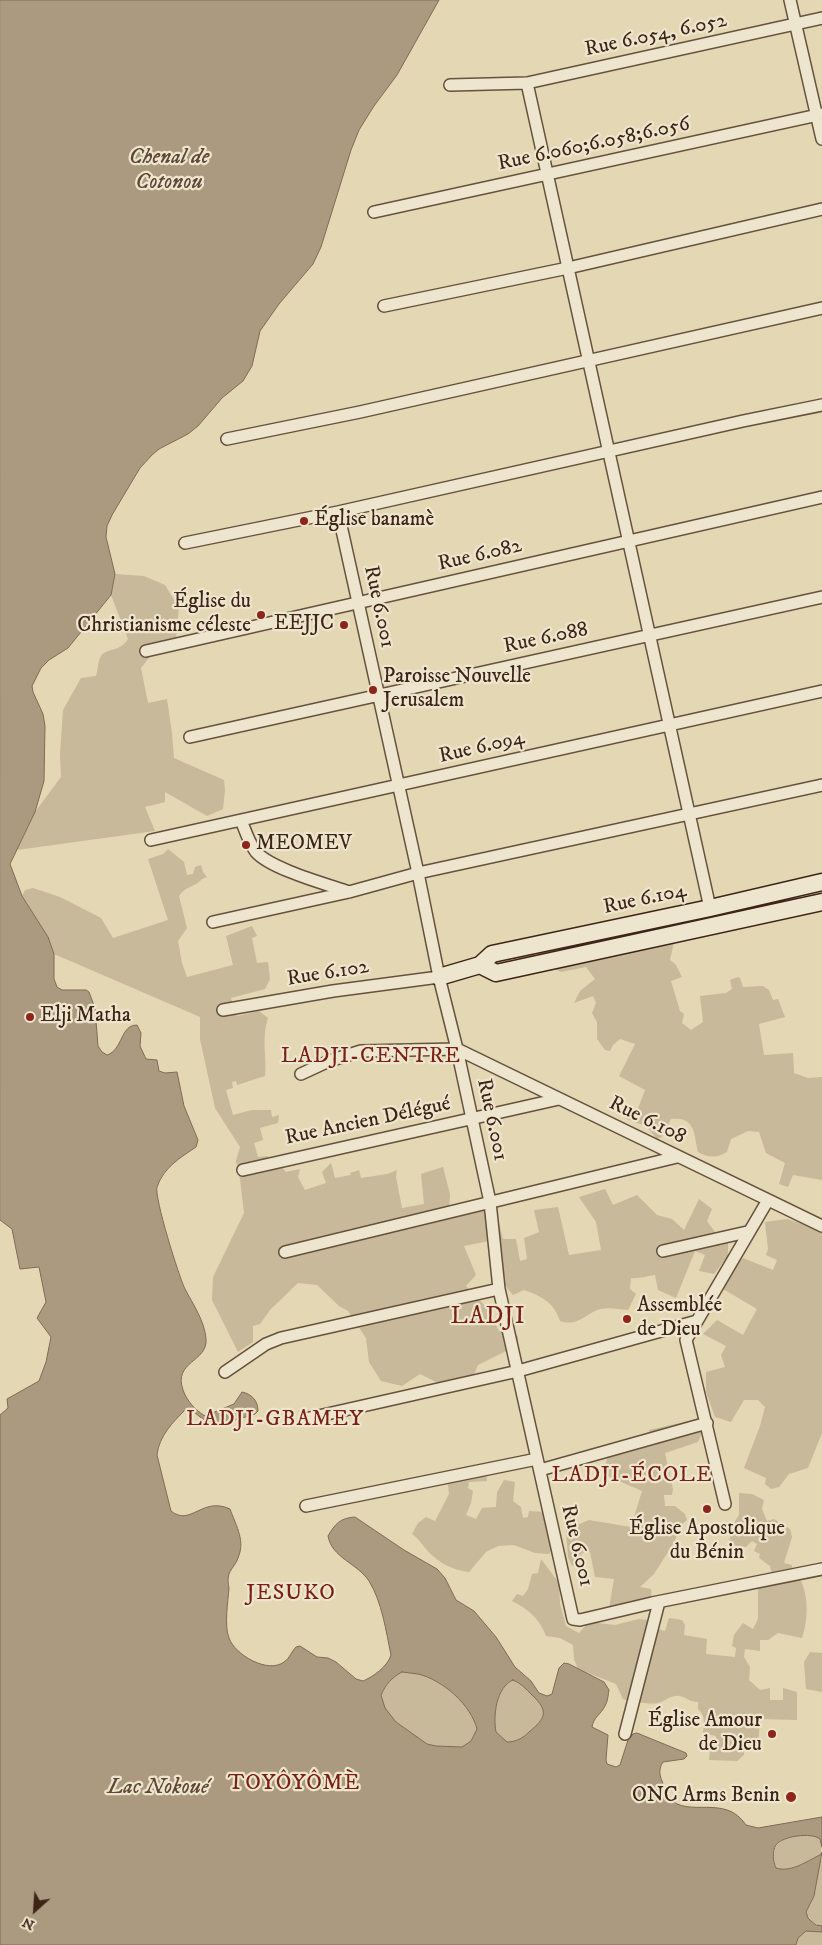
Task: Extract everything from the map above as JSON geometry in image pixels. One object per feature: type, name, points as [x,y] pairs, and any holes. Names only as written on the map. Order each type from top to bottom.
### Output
[{"type":"street","points":[[790,0],[819,114],[822,139]]},
{"type":"street","name":"Rue 6.054, 6.052","points":[[450,85],[527,83],[822,18]]},
{"type":"street","points":[[527,83],[710,908]]},
{"type":"street","name":"Rue 6.060;6.058;6.056","points":[[374,212],[819,114]]},
{"type":"street","points":[[384,306],[568,268],[822,209]]},
{"type":"street","points":[[227,439],[360,412],[822,308]]},
{"type":"street","points":[[184,543],[338,512],[822,405]]},
{"type":"street","name":"Rue 6.082","points":[[146,651],[822,497]]},
{"type":"street","name":"Rue 6.001","points":[[338,512],[418,873],[438,976],[457,1049],[490,1202],[499,1289],[573,1619],[580,1620],[659,1602]]},
{"type":"street","name":"Rue 6.088","points":[[190,737],[822,597]]},
{"type":"street","name":"Rue 6.094","points":[[151,840],[822,691]]},
{"type":"street","points":[[213,922],[349,892],[418,873],[822,785]]},
{"type":"street","points":[[241,820],[252,846],[262,857],[292,872],[349,892]]},
{"type":"street","name":"Rue 6.104","points":[[438,976],[480,965],[492,954],[710,908],[822,882]]},
{"type":"street","name":"Rue 6.104","points":[[480,965],[496,973],[822,902]]},
{"type":"street","name":"Rue 6.102","points":[[223,1010],[333,991],[438,976]]},
{"type":"street","points":[[301,1074],[329,1061],[362,1051],[457,1049]]},
{"type":"street","name":"Rue 6.108","points":[[457,1049],[822,1226]]},
{"type":"street","name":"Rue Ancien Délégué","points":[[244,1170],[559,1099]]},
{"type":"street","points":[[285,1252],[677,1157]]},
{"type":"street","points":[[725,1504],[686,1340],[747,1232],[768,1200]]},
{"type":"street","points":[[663,1251],[747,1232]]},
{"type":"street","points":[[225,1372],[266,1344],[281,1338],[499,1289]]},
{"type":"street","points":[[306,1419],[518,1371],[698,1321]]},
{"type":"street","points":[[306,1506],[538,1465],[707,1423]]},
{"type":"street","points":[[626,1734],[659,1602],[822,1570]]},
{"type":"shaded area","points":[[115,574],[144,576],[165,585],[179,608],[176,639],[156,643],[157,648],[141,668],[148,703],[167,699],[174,758],[224,780],[223,809],[207,816],[165,792],[165,802],[145,807],[155,831],[17,850],[35,812],[61,777],[60,754],[63,710],[81,678],[96,676],[101,656],[121,646],[128,639],[111,595]]},
{"type":"shaded area","points":[[168,849],[184,862],[187,875],[193,874],[195,867],[201,865],[207,877],[184,890],[179,896],[187,928],[178,941],[187,977],[233,965],[226,936],[252,926],[257,936],[252,938],[257,963],[268,962],[270,979],[265,989],[231,998],[237,1016],[259,1011],[268,1018],[265,1033],[265,1076],[237,1085],[236,1081],[232,1082],[233,1088],[226,1090],[233,1115],[252,1110],[271,1110],[272,1117],[279,1115],[278,1123],[260,1128],[263,1140],[254,1143],[258,1157],[267,1156],[274,1161],[247,1167],[253,1174],[281,1166],[286,1172],[300,1169],[298,1177],[305,1190],[326,1183],[322,1172],[331,1163],[335,1178],[351,1175],[350,1173],[359,1170],[361,1178],[387,1174],[397,1170],[396,1177],[402,1208],[424,1204],[421,1174],[443,1167],[450,1194],[449,1212],[495,1206],[503,1239],[516,1239],[520,1261],[527,1259],[524,1238],[539,1232],[534,1210],[558,1207],[569,1255],[601,1250],[596,1222],[579,1197],[605,1189],[613,1205],[637,1195],[657,1215],[672,1219],[684,1230],[699,1199],[712,1209],[707,1221],[715,1232],[728,1240],[728,1256],[714,1274],[699,1271],[705,1255],[695,1251],[676,1298],[658,1290],[655,1275],[631,1278],[630,1289],[636,1294],[628,1310],[600,1309],[577,1321],[566,1322],[560,1321],[554,1309],[541,1297],[524,1290],[513,1295],[500,1276],[489,1241],[464,1246],[476,1275],[466,1286],[488,1309],[499,1331],[518,1336],[518,1345],[478,1365],[471,1382],[446,1387],[420,1374],[402,1386],[381,1381],[369,1362],[366,1338],[348,1311],[339,1306],[317,1285],[298,1283],[270,1310],[260,1324],[253,1326],[253,1342],[238,1352],[212,1300],[213,1277],[244,1213],[236,1161],[240,1147],[215,1108],[200,1039],[200,1017],[54,954],[48,937],[22,896],[25,890],[33,888],[60,897],[101,918],[113,938],[168,920],[148,859],[163,854]]},
{"type":"shaded area","points":[[668,924],[676,933],[670,960],[676,965],[682,977],[671,981],[680,1011],[684,1014],[682,1023],[691,1030],[703,1022],[700,996],[726,993],[732,989],[730,980],[738,977],[743,987],[763,986],[769,990],[773,1000],[778,999],[785,1017],[759,1024],[764,1055],[793,1053],[794,1073],[808,1078],[822,1077],[822,1180],[793,1175],[788,1187],[779,1184],[785,1163],[766,1153],[759,1132],[748,1131],[731,1139],[727,1152],[716,1156],[709,1156],[698,1152],[692,1128],[685,1120],[671,1119],[662,1137],[657,1139],[646,1126],[624,1118],[636,1114],[645,1090],[619,1076],[635,1044],[620,1039],[613,1045],[610,1051],[605,1050],[597,1039],[597,1022],[592,1013],[596,1003],[593,996],[574,1003],[580,991],[595,979],[586,967],[561,972],[547,965],[545,955],[550,952],[556,961],[569,954],[568,935]]},
{"type":"shaded area","points":[[787,1219],[822,1230],[822,1433],[808,1468],[789,1474],[779,1487],[771,1489],[765,1484],[766,1478],[744,1468],[765,1407],[758,1400],[744,1400],[731,1422],[715,1417],[706,1392],[706,1372],[725,1367],[721,1355],[726,1346],[703,1334],[717,1320],[743,1335],[757,1309],[723,1289],[727,1274],[743,1258],[773,1270],[777,1260],[766,1255],[768,1249],[765,1222]]},
{"type":"shaded area","points":[[697,1419],[704,1428],[698,1442],[665,1453],[673,1489],[672,1495],[664,1495],[665,1506],[675,1506],[685,1514],[687,1520],[679,1527],[675,1541],[654,1574],[640,1587],[651,1589],[652,1603],[640,1612],[619,1615],[609,1608],[614,1579],[595,1577],[590,1552],[581,1553],[583,1564],[572,1566],[568,1557],[565,1518],[574,1515],[577,1525],[589,1520],[631,1527],[642,1491],[603,1474],[609,1452],[651,1443],[649,1430]]},
{"type":"shaded area","points":[[486,1474],[487,1481],[469,1482],[468,1488],[473,1491],[466,1515],[476,1519],[482,1508],[496,1507],[497,1492],[504,1480],[515,1482],[513,1501],[521,1507],[523,1518],[528,1517],[529,1511],[545,1512],[556,1543],[549,1554],[535,1553],[514,1545],[498,1546],[486,1552],[469,1572],[451,1567],[440,1561],[430,1554],[412,1534],[418,1523],[426,1517],[435,1521],[449,1494],[447,1477]]},
{"type":"shaded area","points":[[739,1493],[752,1494],[764,1500],[762,1509],[767,1521],[774,1519],[790,1529],[792,1537],[784,1563],[792,1565],[792,1570],[772,1576],[770,1566],[759,1558],[760,1554],[754,1551],[757,1544],[752,1541],[746,1547],[729,1545],[731,1528],[739,1515]]},
{"type":"shaded area","points":[[541,1559],[559,1583],[560,1604],[566,1626],[579,1633],[589,1622],[615,1625],[639,1619],[657,1621],[655,1628],[665,1631],[669,1618],[682,1620],[685,1625],[684,1635],[707,1639],[706,1654],[735,1657],[736,1648],[732,1646],[734,1635],[743,1623],[753,1629],[758,1619],[758,1586],[800,1579],[805,1593],[807,1608],[802,1638],[778,1633],[768,1640],[760,1640],[760,1651],[745,1649],[744,1657],[750,1667],[749,1680],[760,1690],[770,1688],[770,1700],[783,1700],[783,1688],[797,1692],[797,1720],[760,1719],[758,1747],[744,1747],[744,1755],[737,1761],[709,1760],[710,1750],[715,1748],[716,1736],[703,1733],[704,1720],[698,1709],[698,1702],[677,1696],[655,1703],[623,1699],[616,1684],[578,1669],[574,1659],[573,1645],[560,1638],[546,1636],[533,1615],[512,1601],[517,1594],[523,1596],[528,1589],[532,1574],[538,1573]]},
{"type":"shaded area","points":[[810,1652],[822,1653],[822,1692],[806,1689],[804,1662]]},
{"type":"shaded area","points":[[402,1672],[427,1677],[455,1695],[474,1720],[477,1729],[471,1741],[462,1747],[427,1744],[396,1722],[384,1708],[381,1695],[389,1682]]},
{"type":"shaded area","points":[[513,1680],[523,1686],[537,1701],[543,1710],[543,1714],[539,1723],[524,1736],[507,1742],[496,1732],[495,1718],[499,1696],[507,1684]]},
{"type":"shaded area","points":[[814,1835],[820,1839],[822,1847],[820,1855],[793,1868],[776,1868],[774,1862],[775,1849],[782,1840]]},
{"type":"shaded area","points":[[822,1859],[822,1926],[812,1922],[806,1913],[816,1889],[819,1862]]},
{"type":"shaded area","points":[[806,1931],[822,1932],[822,1945],[797,1945],[798,1938]]},
{"type":"water","name":"Lac Nokoué","points":[[0,0],[439,0],[397,75],[359,130],[321,247],[313,264],[279,304],[260,331],[252,366],[243,381],[222,398],[198,426],[152,455],[140,468],[112,515],[107,526],[106,537],[115,574],[111,595],[68,648],[49,660],[41,668],[32,686],[43,714],[45,726],[44,781],[35,812],[10,864],[22,896],[48,937],[54,954],[54,979],[57,987],[62,990],[86,990],[89,992],[95,1008],[98,1046],[107,1055],[116,1048],[127,1029],[137,1025],[141,1033],[140,1046],[146,1059],[157,1060],[159,1071],[165,1073],[177,1072],[184,1106],[198,1140],[196,1147],[168,1168],[157,1187],[163,1221],[182,1282],[201,1320],[206,1339],[202,1353],[186,1367],[183,1373],[181,1380],[183,1390],[192,1405],[205,1416],[234,1404],[242,1392],[254,1398],[258,1411],[255,1414],[219,1425],[213,1425],[186,1409],[164,1436],[157,1455],[171,1511],[185,1516],[212,1506],[230,1509],[241,1543],[237,1560],[228,1577],[227,1627],[232,1644],[238,1651],[253,1661],[270,1666],[284,1662],[296,1647],[300,1646],[317,1657],[328,1658],[336,1662],[356,1679],[363,1681],[383,1667],[391,1655],[377,1598],[369,1581],[358,1569],[334,1550],[328,1536],[338,1522],[355,1517],[404,1550],[437,1569],[445,1578],[456,1600],[474,1611],[496,1637],[515,1667],[531,1681],[539,1693],[547,1696],[552,1694],[559,1668],[564,1663],[604,1682],[609,1690],[606,1704],[592,1727],[608,1735],[607,1764],[616,1767],[620,1765],[628,1740],[633,1734],[637,1733],[686,1753],[687,1756],[684,1759],[663,1762],[660,1769],[660,1776],[666,1794],[677,1804],[686,1807],[728,1810],[746,1825],[758,1828],[822,1817],[822,1847],[820,1839],[816,1837],[804,1835],[790,1837],[776,1845],[773,1856],[776,1868],[787,1869],[804,1863],[820,1855],[822,1852],[814,1896],[806,1912],[811,1921],[816,1925],[822,1926],[822,1932],[806,1931],[798,1938],[796,1945],[0,1945],[0,1415],[8,1408],[7,1399],[39,1381],[46,1362],[51,1337],[37,1318],[46,1302],[39,1267],[20,1269],[12,1229],[0,1220]],"holes":[[[402,1672],[427,1677],[455,1695],[474,1720],[477,1729],[471,1741],[462,1747],[427,1744],[396,1722],[385,1708],[381,1695],[389,1682]],[[513,1680],[523,1686],[537,1701],[543,1710],[543,1714],[539,1723],[524,1736],[507,1742],[496,1732],[495,1718],[499,1695],[507,1684]]]},
{"type":"place","name":"Église banamè","points":[[304,521]]},
{"type":"place","name":"Église du Christianisme céleste","points":[[261,615]]},
{"type":"place","name":"EEJJC","points":[[344,625]]},
{"type":"place","name":"Paroisse Nouvelle Jerusalem","points":[[373,690]]},
{"type":"place","name":"MEOMEV","points":[[246,845]]},
{"type":"place","name":"Elji Matha","points":[[30,1017]]},
{"type":"place","name":"Assemblée de Dieu","points":[[627,1319]]},
{"type":"place","name":"Église Apostolique du Bénin","points":[[707,1509]]},
{"type":"place","name":"Église Amour de Dieu","points":[[772,1734]]},
{"type":"place","name":"ONC Arms Benin","points":[[791,1797]]},
{"type":"district","name":"LADJI-CENTRE","points":[[371,1057]]},
{"type":"district","name":"LADJI","points":[[488,1318]]},
{"type":"district","name":"LADJI-GBAMEY","points":[[275,1420]]},
{"type":"district","name":"LADJI-ÉCOLE","points":[[632,1476]]},
{"type":"district","name":"JESUKO","points":[[291,1594]]},
{"type":"district","name":"TOYÔYÔMÈ","points":[[294,1784]]},
{"type":"water label","name":"Chenal de Cotonou","points":[[169,170]]}]
